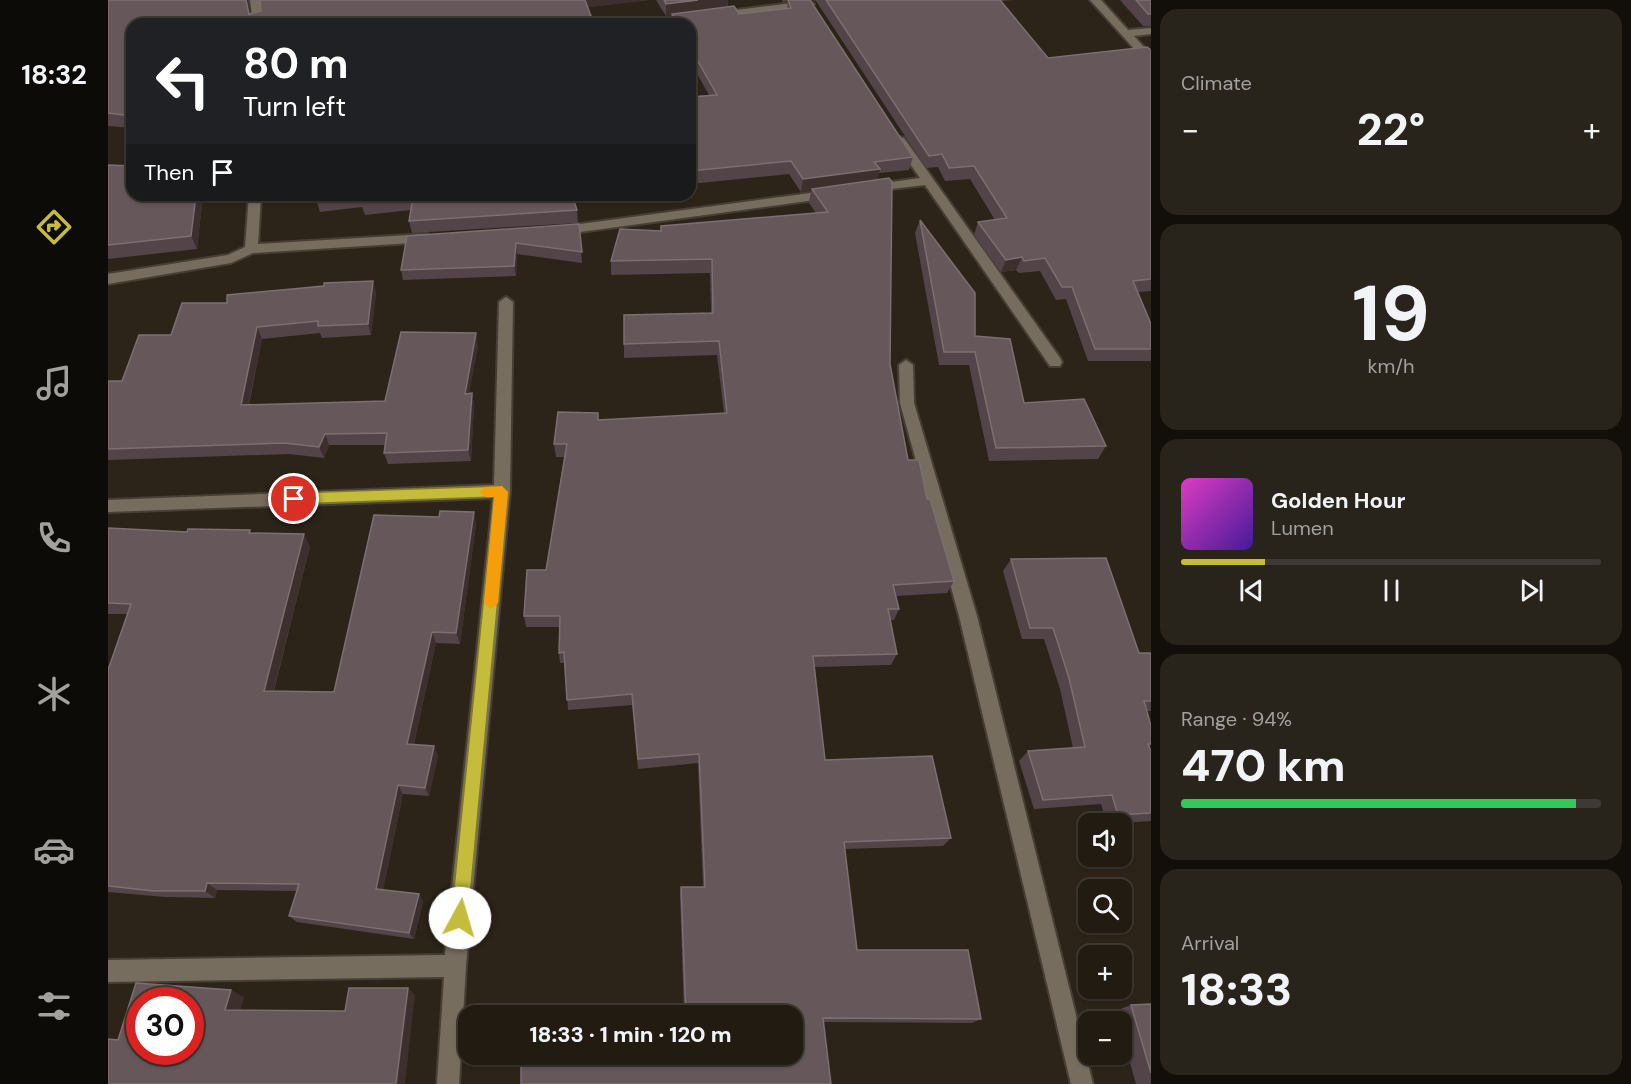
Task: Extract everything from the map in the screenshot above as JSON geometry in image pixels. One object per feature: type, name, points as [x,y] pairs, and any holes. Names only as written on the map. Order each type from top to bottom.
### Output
[{"type":"street","points":[[255,0],[257,18]]},
{"type":"street","points":[[1095,0],[1151,61]]},
{"type":"street","points":[[696,19],[811,6]]},
{"type":"street","points":[[1127,33],[1151,31]]},
{"type":"street","points":[[893,132],[1055,362]]},
{"type":"street","points":[[544,232],[611,226],[926,181]]},
{"type":"street","points":[[252,249],[255,201]]},
{"type":"street","points":[[108,279],[231,260],[252,249],[438,238]]},
{"type":"street","points":[[448,1084],[455,966],[502,492],[506,302]]},
{"type":"street","points":[[906,364],[907,403],[968,616],[1082,1084]]},
{"type":"street","points":[[108,506],[502,492]]},
{"type":"street","points":[[108,971],[455,966]]},
{"type":"building","points":[[108,0],[246,0],[249,14],[261,11],[260,0],[585,0],[592,18],[126,18],[126,115],[108,113]]},
{"type":"building","points":[[664,0],[698,0],[666,4]]},
{"type":"building","points":[[788,0],[810,0],[913,157],[874,162],[880,169],[803,179],[791,161],[696,170],[696,97],[717,95],[696,58],[696,18],[674,18],[672,14],[734,6],[739,14],[791,8]]},
{"type":"building","points":[[826,0],[1000,0],[1048,58],[1147,47],[1151,50],[1151,279],[1133,281],[1151,324],[1151,349],[1095,349],[1072,287],[1062,287],[1045,258],[1024,261],[1022,257],[1006,260],[978,222],[1007,218],[974,166],[949,168],[942,154],[929,156]]},
{"type":"building","points":[[1136,0],[1151,0],[1151,14],[1148,14]]},
{"type":"building","points":[[108,165],[126,166],[126,201],[195,201],[191,236],[108,245]]},
{"type":"building","points":[[889,178],[892,182],[890,364],[908,460],[919,460],[927,499],[930,499],[954,581],[893,585],[899,609],[888,609],[897,654],[813,656],[825,760],[932,756],[951,838],[844,842],[857,950],[968,950],[981,1019],[823,1018],[831,1084],[521,1084],[521,1065],[803,1065],[803,1005],[686,1005],[681,887],[705,887],[699,754],[638,759],[632,694],[567,700],[564,652],[559,653],[560,616],[524,616],[527,570],[546,570],[567,444],[554,444],[558,412],[598,413],[598,420],[727,413],[719,341],[624,344],[624,315],[713,313],[712,259],[611,261],[620,229],[661,231],[661,226],[828,212],[812,189]]},
{"type":"building","points":[[412,201],[574,201],[577,210],[409,221]]},
{"type":"building","points":[[920,220],[975,293],[975,336],[1010,339],[1024,403],[1084,399],[1106,446],[996,448],[975,352],[944,352]]},
{"type":"building","points":[[579,224],[582,252],[516,243],[514,266],[401,270],[407,236]]},
{"type":"building","points":[[373,281],[368,324],[318,326],[318,321],[257,327],[241,405],[385,401],[401,332],[476,333],[465,394],[472,393],[468,450],[384,453],[387,433],[325,434],[319,447],[284,443],[108,449],[108,381],[122,381],[139,335],[171,335],[182,303],[227,303],[227,295],[324,286],[324,283]]},
{"type":"building","points":[[440,511],[474,512],[456,633],[432,632],[407,744],[434,746],[425,788],[398,785],[376,889],[419,894],[409,933],[289,916],[299,884],[207,883],[205,891],[154,891],[108,886],[108,670],[131,604],[108,603],[108,528],[187,532],[188,529],[250,530],[249,533],[304,534],[264,691],[334,692],[374,515],[439,517]]},
{"type":"building","points":[[1106,558],[1139,653],[1151,653],[1151,701],[1144,701],[1151,726],[1151,744],[1148,744],[1151,751],[1151,813],[1117,813],[1112,795],[1043,800],[1028,751],[1085,747],[1069,678],[1053,628],[1030,628],[1011,559]]},
{"type":"building","points":[[136,983],[190,987],[135,987]]},
{"type":"building","points":[[204,988],[231,990],[225,1010],[345,1011],[349,988],[408,988],[396,1084],[108,1084],[108,1039],[118,1040],[126,1015],[126,1065],[204,1065]]},
{"type":"building","points":[[1151,1004],[1151,1073],[1131,1005]]},
{"type":"slow traffic","points":[[486,492],[502,492],[491,603]]},
{"type":"route","points":[[294,499],[502,492],[460,918]]}]
